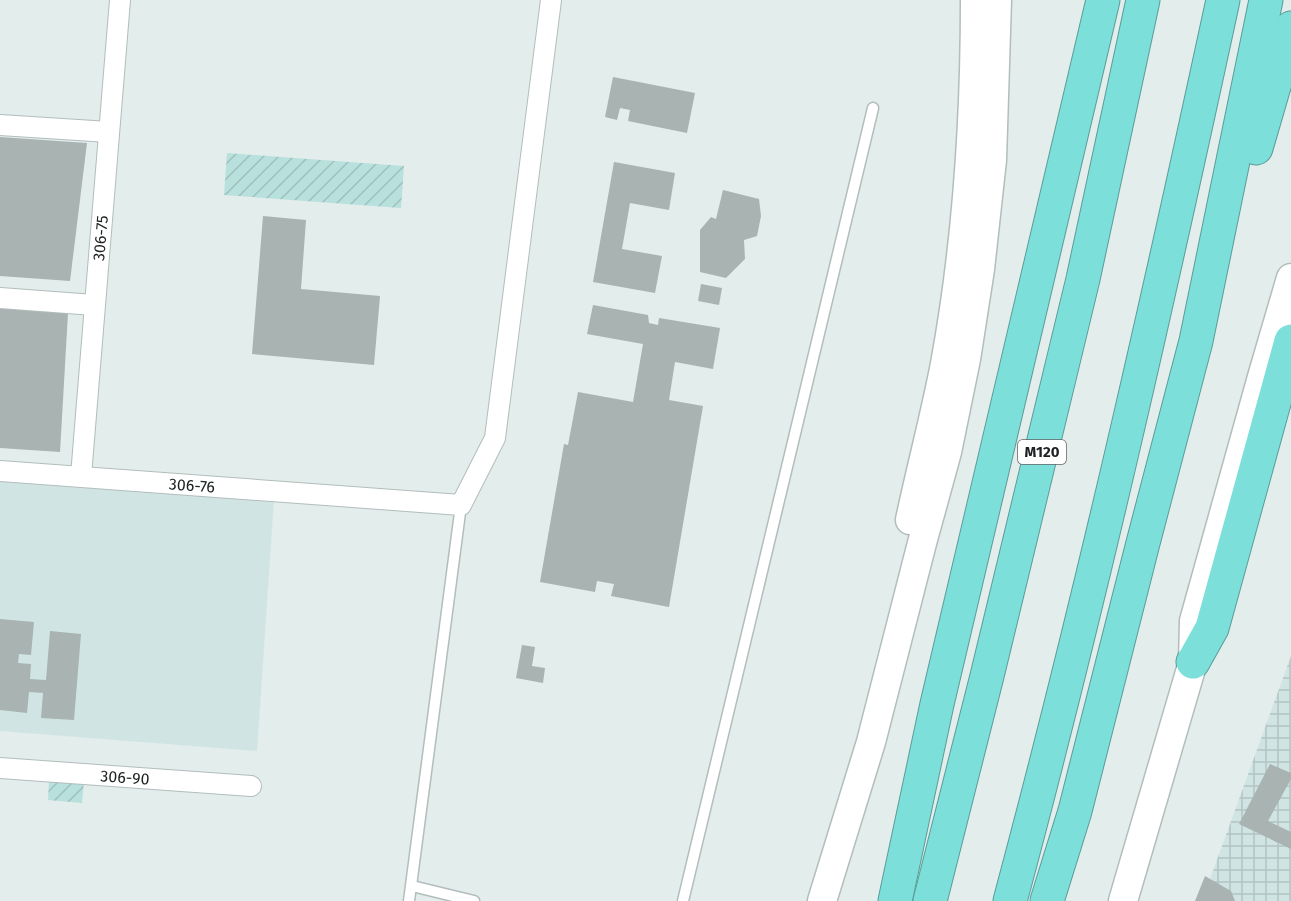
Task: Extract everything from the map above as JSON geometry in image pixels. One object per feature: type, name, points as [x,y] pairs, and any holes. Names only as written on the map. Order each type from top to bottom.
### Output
[{"type":"highway","points":[[895,901],[937,704],[1103,0]]},
{"type":"highway","name":"M120","points":[[930,901],[990,665],[1083,279],[1143,0]]},
{"type":"highway","points":[[1010,901],[1104,525],[1178,207],[1223,0]]},
{"type":"highway","points":[[1196,341],[1266,0]]},
{"type":"highway","points":[[1047,901],[1075,812],[1196,341],[1258,143],[1291,28]]},
{"type":"highway","points":[[1193,662],[1212,628],[1291,341]]},
{"type":"street","name":"306-75","points":[[81,476],[120,0]]},
{"type":"street","points":[[461,505],[495,438],[551,0]]},
{"type":"street","points":[[839,841],[858,740],[906,543],[945,363],[959,272],[970,163],[975,0]]},
{"type":"street","points":[[822,901],[871,742],[947,452],[966,359],[980,269],[992,160],[996,0]]},
{"type":"street","points":[[0,125],[109,132]]},
{"type":"street","points":[[1123,901],[1193,662],[1194,621],[1291,278]]},
{"type":"street","points":[[0,298],[94,306]]},
{"type":"street","name":"306-76","points":[[0,471],[461,505]]},
{"type":"street","name":"306-90","points":[[0,768],[250,786]]},
{"type":"lane","points":[[683,901],[873,108]]},
{"type":"lane","points":[[409,901],[461,505]]},
{"type":"lane","points":[[412,886],[474,901]]},
{"type":"shaded area","points":[[227,153],[404,166],[401,208],[224,195]]},
{"type":"shaded area","points":[[0,480],[274,500],[257,751],[0,731]]},
{"type":"shaded area","points":[[1291,656],[1291,901],[1202,901]]},
{"type":"shaded area","points":[[49,779],[84,782],[82,803],[48,800]]},
{"type":"building","points":[[613,77],[695,93],[687,133],[628,121],[630,110],[620,108],[617,120],[605,117]]},
{"type":"building","points":[[0,137],[87,143],[70,281],[0,276]]},
{"type":"building","points":[[614,162],[675,173],[669,210],[630,203],[622,249],[662,256],[655,293],[593,282]]},
{"type":"building","points":[[723,190],[759,199],[761,216],[757,236],[744,240],[745,259],[726,278],[700,272],[700,230],[711,217],[716,219]]},
{"type":"building","points":[[263,216],[306,220],[301,289],[380,296],[374,365],[252,354]]},
{"type":"building","points":[[701,284],[722,288],[719,305],[698,301]]},
{"type":"building","points":[[593,305],[648,315],[649,323],[658,325],[659,318],[720,328],[713,369],[675,362],[669,400],[703,406],[669,607],[611,596],[614,584],[597,581],[595,592],[540,582],[564,444],[568,445],[578,392],[633,402],[643,344],[587,334]]},
{"type":"building","points":[[0,308],[68,313],[60,452],[0,448]]},
{"type":"building","points":[[0,619],[34,622],[31,655],[19,654],[18,663],[31,664],[30,679],[46,680],[50,631],[81,634],[74,720],[41,718],[43,693],[29,692],[27,713],[0,710]]},
{"type":"building","points":[[522,645],[535,647],[532,666],[545,668],[543,683],[516,678]]},
{"type":"building","points":[[1270,764],[1291,773],[1291,779],[1268,821],[1291,832],[1291,849],[1239,824]]},
{"type":"building","points":[[1205,876],[1231,891],[1235,901],[1195,901]]}]
